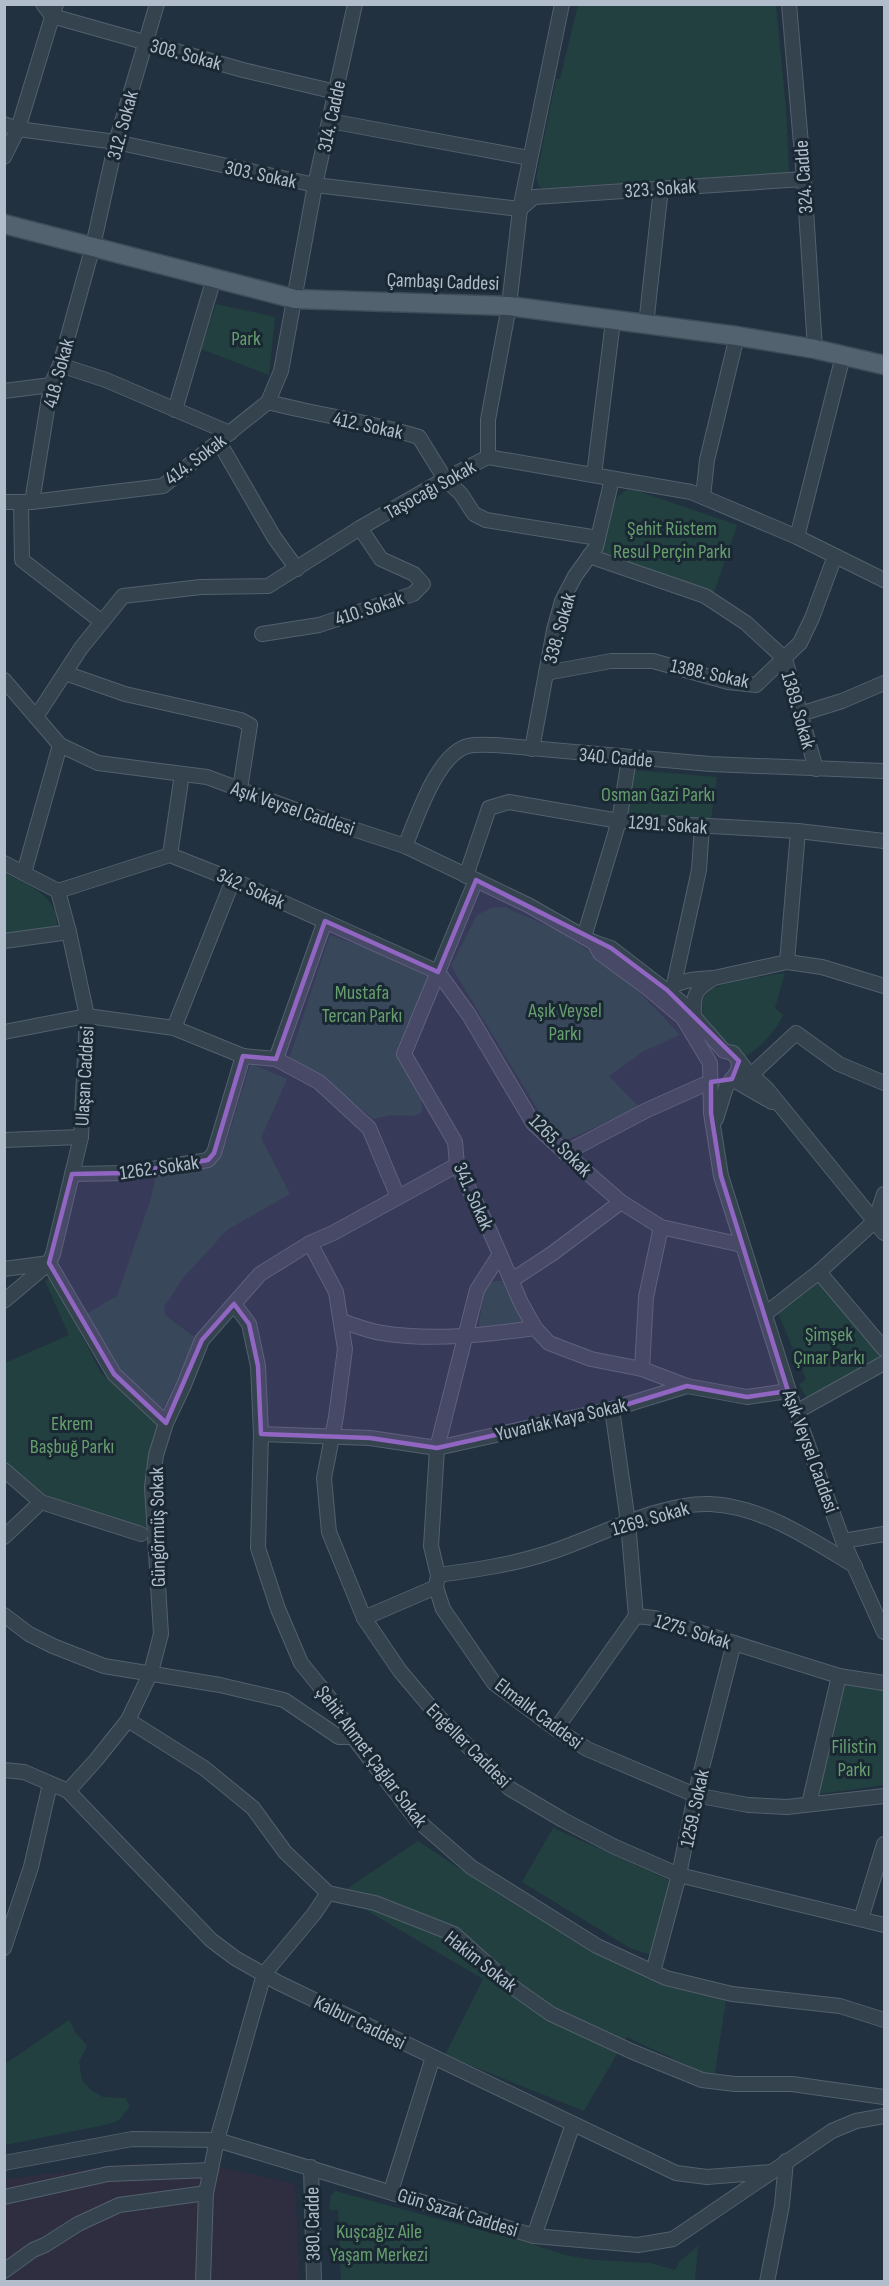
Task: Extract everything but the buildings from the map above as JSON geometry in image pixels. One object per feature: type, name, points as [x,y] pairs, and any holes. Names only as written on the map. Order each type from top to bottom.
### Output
[{"type":"main road","name":"Çambaşı Caddesi","points":[[4,224],[295,299],[509,306],[737,336],[815,349],[885,365]]},
{"type":"street","points":[[4,157],[11,126],[54,10],[43,4]]},
{"type":"street","name":"312. Sokak","points":[[93,246],[116,142],[157,4]]},
{"type":"street","name":"314. Cadde","points":[[295,299],[315,185],[355,4]]},
{"type":"street","points":[[488,457],[489,420],[509,306],[520,209],[562,4]]},
{"type":"street","name":"324. Cadde","points":[[789,4],[804,179],[815,349]]},
{"type":"street","name":"308. Sokak","points":[[54,10],[144,43],[336,92]]},
{"type":"street","points":[[330,121],[530,158]]},
{"type":"street","name":"303. Sokak","points":[[11,126],[116,142],[315,185],[520,209]]},
{"type":"street","name":"323. Sokak","points":[[520,209],[534,197],[804,179]]},
{"type":"street","points":[[646,325],[661,188]]},
{"type":"street","name":"418. Sokak","points":[[93,246],[60,364],[51,385],[27,502],[22,560],[102,622]]},
{"type":"street","points":[[175,410],[214,278]]},
{"type":"street","name":"414. Sokak","points":[[4,502],[27,502],[163,486],[268,402],[281,371],[295,299]]},
{"type":"street","points":[[594,476],[613,321]]},
{"type":"street","points":[[702,497],[707,460],[737,336]]},
{"type":"street","points":[[797,537],[843,356]]},
{"type":"street","points":[[60,364],[106,380],[175,410],[224,437],[274,537],[297,569]]},
{"type":"street","points":[[4,391],[51,385]]},
{"type":"street","name":"412. Sokak","points":[[268,402],[420,437],[445,479],[461,494],[474,514],[486,520],[598,538]]},
{"type":"street","name":"Taşocağı Sokak","points":[[36,717],[65,673],[123,596],[201,587],[268,586],[360,528],[488,457],[691,492],[797,537],[885,580]]},
{"type":"street","name":"338. Sokak","points":[[531,749],[562,601],[575,576],[596,547],[612,479]]},
{"type":"street","name":"410. Sokak","points":[[262,634],[319,625],[413,594],[423,584],[414,574],[381,558],[360,528]]},
{"type":"street","name":"1389. Sokak","points":[[589,556],[705,596],[746,623],[785,659],[816,769]]},
{"type":"street","name":"1388. Sokak","points":[[546,673],[611,661],[654,661],[728,682],[756,686],[800,643],[835,556]]},
{"type":"street","points":[[65,673],[125,694],[241,720],[250,725],[240,789]]},
{"type":"street","name":"Aşık Veysel Caddesi","points":[[4,680],[60,745],[98,763],[207,777],[304,813],[405,846],[611,948],[671,987],[694,1018],[724,1051],[733,1053],[739,1061],[738,1071],[720,1103],[714,1127]]},
{"type":"street","points":[[800,714],[842,701],[885,683]]},
{"type":"street","points":[[24,873],[60,745]]},
{"type":"street","name":"340. Cadde","points":[[405,846],[440,767],[452,754],[468,746],[496,745],[629,759],[885,771]]},
{"type":"street","points":[[589,939],[620,821],[629,759]]},
{"type":"street","points":[[4,863],[58,891],[170,855],[182,774]]},
{"type":"street","name":"1291. Sokak","points":[[471,878],[489,808],[509,802],[620,821],[798,831],[885,841]]},
{"type":"street","points":[[671,987],[699,870],[702,826]]},
{"type":"street","points":[[787,962],[798,831]]},
{"type":"street","name":"342. Sokak","points":[[170,855],[233,880],[438,972]]},
{"type":"street","name":"341. Sokak","points":[[471,878],[438,972],[404,1054],[455,1142],[457,1166],[535,1328],[549,1343],[591,1359],[642,1369],[687,1386]]},
{"type":"street","points":[[174,1028],[233,880]]},
{"type":"street","name":"Ulaşan Caddesi","points":[[49,1263],[81,1137],[87,1016],[58,891]]},
{"type":"street","points":[[276,1059],[325,921]]},
{"type":"street","points":[[4,941],[69,932]]},
{"type":"street","name":"Aşık Veysel Caddesi","points":[[589,939],[600,952],[683,1018],[708,1073],[711,1113],[721,1176],[742,1245],[788,1390],[843,1542],[885,1632]]},
{"type":"street","points":[[671,987],[693,979],[714,978],[787,962],[822,967],[885,986]]},
{"type":"street","name":"1265. Sokak","points":[[438,972],[469,1015],[533,1123],[565,1153],[621,1202],[662,1227],[742,1245]]},
{"type":"street","points":[[694,1018],[693,999],[700,987],[714,978]]},
{"type":"street","points":[[4,1032],[87,1016],[174,1028],[243,1056],[276,1059],[319,1082],[369,1128],[398,1197]]},
{"type":"street","points":[[751,1075],[796,1034],[839,1064],[885,1083]]},
{"type":"street","points":[[565,1153],[647,1110],[708,1073],[714,1055],[724,1051]]},
{"type":"street","name":"1262. Sokak","points":[[72,1174],[127,1173],[208,1160],[214,1153],[243,1056]]},
{"type":"street","points":[[739,1061],[780,1103],[885,1233]]},
{"type":"street","points":[[708,1073],[723,1081],[732,1079],[761,1094],[789,1117]]},
{"type":"street","points":[[4,1140],[81,1137]]},
{"type":"street","name":"Güngörmüş Sokak","points":[[68,1791],[128,1720],[151,1672],[160,1634],[152,1487],[156,1455],[166,1423],[202,1340],[260,1274],[310,1243],[457,1166]]},
{"type":"street","points":[[765,1314],[819,1272],[874,1221],[885,1194]]},
{"type":"street","points":[[512,1280],[553,1253],[621,1202]]},
{"type":"street","points":[[642,1369],[646,1297],[662,1227]]},
{"type":"street","name":"Engeller Caddesi","points":[[310,1243],[336,1292],[345,1349],[324,1478],[329,1532],[364,1618],[400,1671],[438,1716],[509,1788],[573,1826],[679,1875],[885,1925]]},
{"type":"street","name":"Elmalık Caddesi","points":[[500,1254],[477,1290],[437,1448],[431,1546],[444,1609],[494,1683],[587,1749],[695,1795],[748,1805],[787,1807],[885,1796]]},
{"type":"street","points":[[4,1269],[49,1263]]},
{"type":"street","points":[[4,1301],[49,1263]]},
{"type":"street","points":[[49,1263],[114,1374],[166,1423]]},
{"type":"street","points":[[819,1272],[885,1349]]},
{"type":"street","name":"Şehit Ahmet Çağlar Sokak","points":[[234,1304],[249,1324],[258,1366],[261,1434],[258,1548],[278,1609],[301,1663],[331,1700],[353,1737],[417,1820],[471,1867],[597,1946],[666,1978],[732,1994],[840,2006],[885,2020]]},
{"type":"street","points":[[341,1321],[380,1333],[427,1337],[464,1337],[535,1328]]},
{"type":"street","points":[[796,1412],[885,1364]]},
{"type":"street","name":"Yuvarlak Kaya Sokak","points":[[261,1434],[370,1438],[437,1448],[612,1409],[687,1386],[747,1398],[788,1390]]},
{"type":"street","points":[[612,1409],[628,1522],[636,1616]]},
{"type":"street","points":[[4,1470],[41,1502],[141,1534]]},
{"type":"street","points":[[4,1536],[41,1502]]},
{"type":"street","name":"1269. Sokak","points":[[364,1618],[437,1581],[545,1554],[628,1522],[682,1506],[710,1504],[743,1510],[768,1519],[820,1545],[855,1566]]},
{"type":"street","points":[[843,1542],[885,1534]]},
{"type":"street","points":[[4,1615],[29,1634],[53,1647],[104,1666],[220,1684],[284,1700],[339,1737],[353,1737]]},
{"type":"street","name":"1275. Sokak","points":[[556,1729],[636,1616],[654,1618],[839,1676],[885,1683]]},
{"type":"street","name":"1259. Sokak","points":[[653,1972],[679,1875],[695,1795],[734,1643]]},
{"type":"street","points":[[809,1804],[839,1676]]},
{"type":"street","points":[[128,1720],[204,1768],[253,1808],[285,1852],[328,1893],[314,1914],[264,1974],[217,2140],[206,2193],[202,2282]]},
{"type":"street","name":"Kalbur Caddesi","points":[[4,1770],[24,1772],[68,1791],[211,1940],[235,1958],[264,1974],[676,2173],[707,2176],[771,2172]]},
{"type":"street","points":[[4,1948],[8,1928],[31,1867],[50,1784]]},
{"type":"street","points":[[861,1919],[885,1844]]},
{"type":"street","name":"Hakim Sokak","points":[[328,1893],[375,1903],[454,1934],[514,1988],[551,2014],[633,2052],[702,2080],[735,2084],[792,2084],[885,2097]]},
{"type":"street","points":[[391,2191],[433,2057]]},
{"type":"street","name":"Gün Sazak Caddesi","points":[[4,2163],[132,2139],[217,2140],[534,2236],[638,2246],[673,2239],[723,2207],[786,2161],[840,2127],[856,2121],[885,2116]]},
{"type":"street","points":[[534,2236],[573,2124]]},
{"type":"street","points":[[767,2282],[782,2205],[786,2161]]},
{"type":"street","name":"380. Cadde","points":[[311,2167],[314,2282]]},
{"type":"street","points":[[4,2197],[108,2174],[211,2169]]},
{"type":"street","points":[[4,2271],[33,2250],[78,2224],[119,2205],[206,2193]]},
{"type":"highlighted area","points":[[476,880],[611,948],[667,990],[739,1061],[732,1079],[711,1082],[711,1113],[721,1176],[788,1391],[747,1397],[687,1386],[612,1409],[437,1448],[370,1438],[261,1434],[258,1366],[249,1324],[234,1304],[202,1340],[166,1423],[114,1374],[49,1263],[72,1174],[127,1173],[208,1160],[214,1153],[243,1056],[276,1059],[325,921],[438,972]]},
{"type":"shaded area","points":[[125,2164],[212,2165],[295,2184],[300,2281],[5,2281],[4,2179]]},
{"type":"green space","points":[[578,5],[776,5],[786,108],[789,173],[542,188],[539,186],[536,178],[556,79],[560,79]]},
{"type":"green space","name":"Park","points":[[216,304],[275,317],[269,375],[201,349]]},
{"type":"green space","name":"Şehit Rüstem Resul Perçin Parkı","points":[[627,490],[638,491],[737,525],[714,593],[602,554],[613,505],[618,496]]},
{"type":"green space","name":"Osman Gazi Parkı","points":[[632,770],[717,777],[711,819],[628,813]]},
{"type":"green space","points":[[5,873],[32,887],[47,899],[53,906],[57,926],[5,933]]},
{"type":"green space","name":"Aşık Veysel Parkı","points":[[505,907],[561,933],[584,947],[641,995],[680,1035],[644,1051],[609,1076],[639,1107],[567,1140],[547,1125],[451,966],[477,915],[491,908]]},
{"type":"green space","name":"Mustafa Tercan Parkı","points":[[330,935],[432,972],[396,1053],[421,1097],[422,1112],[414,1116],[391,1115],[373,1119],[312,1072],[289,1059]]},
{"type":"green space","points":[[785,973],[775,1008],[783,1015],[759,1046],[742,1057],[731,1045],[727,1046],[707,1024],[702,1013],[704,998],[711,990],[726,984]]},
{"type":"green space","points":[[252,1064],[287,1079],[261,1138],[290,1194],[227,1230],[184,1277],[164,1307],[165,1315],[197,1339],[161,1412],[130,1384],[84,1315],[117,1296],[151,1198],[156,1174],[202,1166],[217,1159],[227,1140]]},
{"type":"green space","name":"Ekrem Başbuğ Parkı","points":[[51,1277],[101,1373],[158,1423],[148,1458],[146,1478],[150,1525],[147,1527],[89,1512],[46,1495],[28,1483],[5,1461],[5,1363],[69,1335],[45,1281]]},
{"type":"green space","points":[[504,1281],[524,1322],[478,1333],[484,1288],[489,1283]]},
{"type":"green space","name":"Şimşek Çınar Parkı","points":[[819,1282],[882,1354],[883,1360],[808,1400],[799,1385],[806,1379],[778,1313]]},
{"type":"green space","name":"Filistin Parkı","points":[[844,1680],[884,1687],[884,1785],[820,1794],[816,1791]]},
{"type":"green space","points":[[553,1828],[671,1881],[651,1955],[630,1948],[522,1882]]},
{"type":"green space","points":[[418,1841],[507,1900],[581,1944],[662,1983],[726,2000],[714,2078],[627,2037],[584,2111],[445,2055],[483,1979],[339,1894]]},
{"type":"green space","points":[[69,2020],[75,2032],[87,2046],[79,2062],[82,2080],[91,2090],[103,2097],[125,2098],[130,2106],[119,2120],[109,2124],[5,2145],[5,2064]]},
{"type":"green space","name":"Kuşcağız Aile Yaşam Merkezi","points":[[335,2191],[501,2234],[565,2255],[594,2260],[650,2263],[675,2270],[680,2261],[698,2246],[695,2281],[341,2281],[338,2210],[329,2210],[331,2196]]}]
